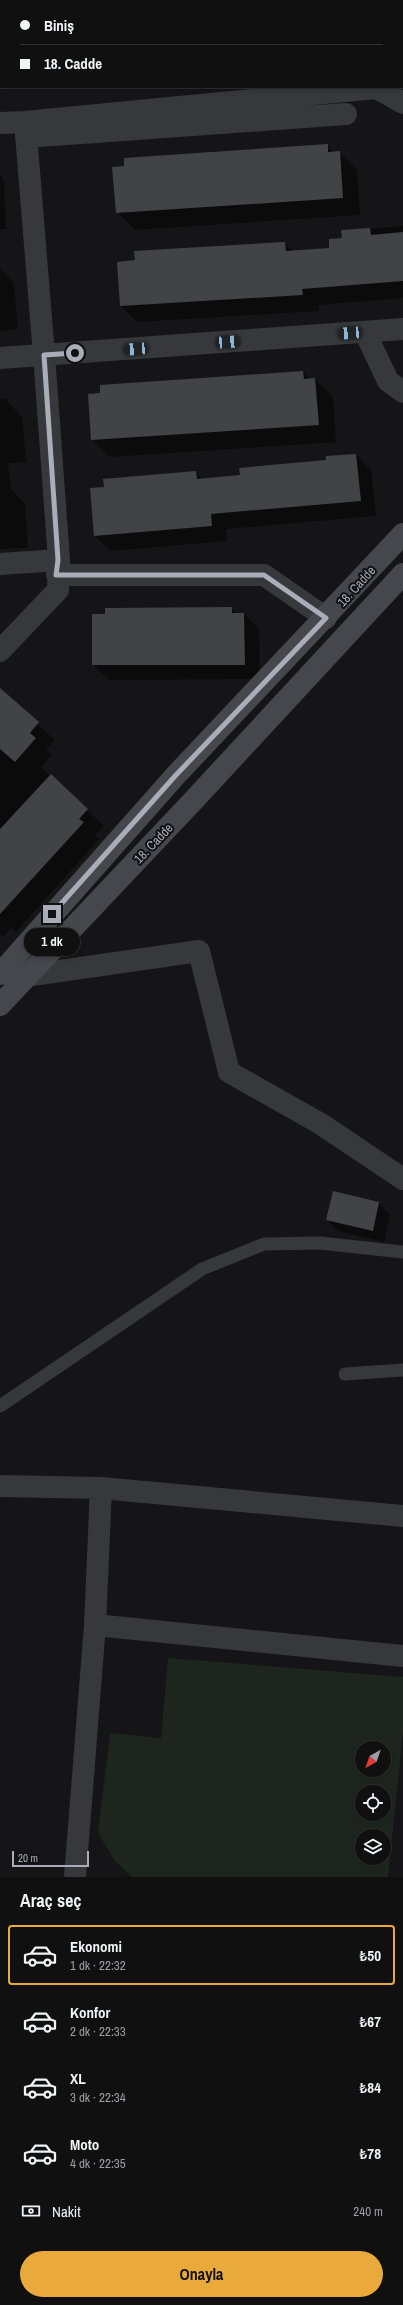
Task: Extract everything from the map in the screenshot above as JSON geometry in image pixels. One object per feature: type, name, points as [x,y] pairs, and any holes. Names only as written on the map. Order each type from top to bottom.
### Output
[{"type":"street","points":[[25,129],[376,88],[403,103]]},
{"type":"street","points":[[0,123],[25,129],[346,114]]},
{"type":"street","points":[[0,652],[58,590],[58,567],[44,355],[25,129]]},
{"type":"street","points":[[0,358],[403,329]]},
{"type":"street","points":[[365,332],[388,381],[403,392]]},
{"type":"street","name":"18. Cadde","points":[[0,973],[176,775],[326,618],[403,534]]},
{"type":"street","points":[[0,564],[264,575],[326,618]]},
{"type":"street","name":"18. Cadde","points":[[0,1005],[192,802],[403,574]]},
{"type":"street","points":[[26,976],[199,951],[229,1072],[322,1124],[403,1179]]},
{"type":"street","points":[[0,1486],[101,1488],[403,1516]]},
{"type":"street","points":[[75,1877],[95,1625],[101,1488]]},
{"type":"street","points":[[95,1625],[403,1656]]},
{"type":"lane","points":[[0,1406],[202,1269],[264,1244],[320,1243],[403,1252]]},
{"type":"lane","points":[[345,1374],[403,1370]]},
{"type":"shaded area","points":[[168,1658],[403,1677],[403,1732],[391,1848],[391,1829],[355,1829],[355,1865],[389,1865],[388,1877],[132,1877],[115,1861],[98,1833],[110,1733],[161,1738]]},
{"type":"building","points":[[328,144],[328,152],[340,151],[343,198],[116,213],[112,167],[124,166],[124,158]]},
{"type":"building","points":[[370,228],[371,235],[403,232],[403,281],[302,289],[303,295],[120,306],[117,262],[135,260],[134,251],[285,242],[286,251],[329,248],[329,239],[342,238],[341,230]]},
{"type":"building","points":[[303,371],[304,379],[315,378],[319,425],[91,440],[88,394],[100,393],[100,385]]},
{"type":"building","points":[[356,454],[361,501],[211,514],[212,526],[94,536],[90,488],[104,487],[103,479],[196,471],[197,479],[240,475],[239,468],[326,460],[326,456]]},
{"type":"building","points":[[232,607],[232,613],[244,613],[245,665],[92,665],[92,614],[105,614],[105,608]]},
{"type":"building","points":[[0,688],[39,722],[30,733],[36,738],[15,762],[0,749]]},
{"type":"building","points":[[51,774],[88,809],[79,819],[84,822],[0,914],[0,829]]},
{"type":"building","points":[[333,1191],[379,1202],[373,1231],[326,1220]]},
{"type":"route","points":[[52,914],[176,775],[326,618],[264,575],[56,575],[58,560],[44,355],[75,353]]}]
